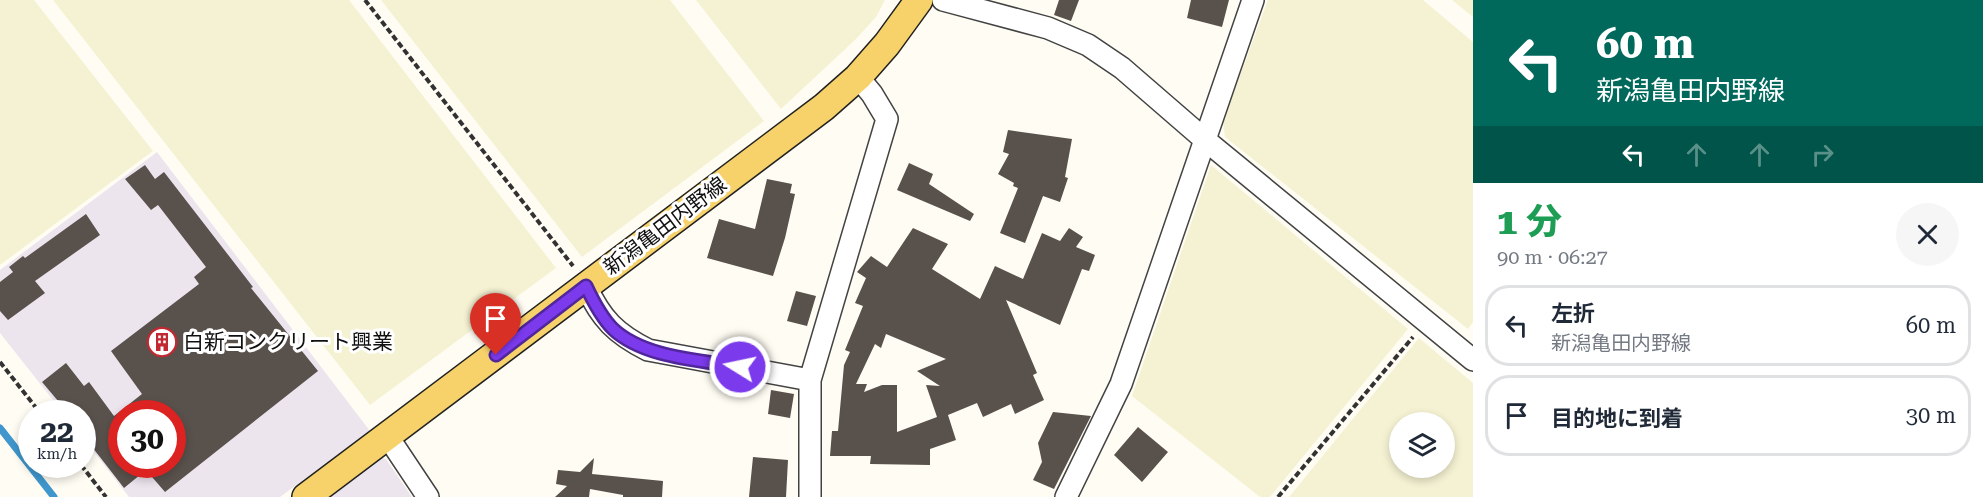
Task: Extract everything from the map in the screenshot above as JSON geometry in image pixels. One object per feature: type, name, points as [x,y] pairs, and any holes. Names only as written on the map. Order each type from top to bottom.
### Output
[{"type":"main road","name":"新潟亀田内野線","points":[[306,497],[824,107],[858,77],[887,44],[919,0]]},
{"type":"street","points":[[943,0],[1048,28],[1088,45],[1122,68],[1204,139],[1473,360]]},
{"type":"street","points":[[1066,497],[1121,384],[1253,0]]},
{"type":"street","points":[[810,497],[810,380],[887,119],[872,94],[858,77]]},
{"type":"street","points":[[586,286],[594,305],[612,328],[629,341],[648,350],[810,380]]},
{"type":"street","points":[[388,437],[428,497]]},
{"type":"path","points":[[365,0],[571,263],[586,286]]},
{"type":"path","points":[[1278,497],[1426,321]]},
{"type":"path","points":[[0,362],[30,400]]},
{"type":"path","points":[[91,478],[106,497]]},
{"type":"shaded area","points":[[0,0],[34,0],[153,151],[0,265]]},
{"type":"shaded area","points":[[53,0],[349,0],[556,268],[370,405]]},
{"type":"shaded area","points":[[381,0],[670,0],[764,121],[582,257]]},
{"type":"shaded area","points":[[696,0],[885,0],[876,17],[856,39],[781,109]]},
{"type":"shaded area","points":[[1268,0],[1423,0],[1473,42],[1473,322],[1468,329],[1225,137],[1223,121]]},
{"type":"shaded area","points":[[1452,0],[1473,0],[1473,17]]},
{"type":"shaded area","points":[[157,152],[370,431],[280,497],[129,497],[114,478],[186,478],[186,400],[108,400],[108,470],[96,455],[96,400],[53,400],[0,333],[0,270]]},
{"type":"shaded area","points":[[1211,165],[1408,329],[1270,497],[1260,497],[1132,396]]},
{"type":"shaded area","points":[[1419,338],[1473,383],[1473,497],[1289,497]]},
{"type":"shaded area","points":[[379,457],[386,459],[412,497],[326,497]]},
{"type":"building","points":[[1059,0],[1079,0],[1071,21],[1054,15]]},
{"type":"building","points":[[1191,0],[1229,0],[1222,27],[1187,18]]},
{"type":"building","points":[[1008,130],[1072,139],[1065,177],[1068,178],[1060,202],[1043,196],[1025,243],[1000,233],[1018,188],[1013,186],[1014,183],[998,174],[1009,154],[1003,152]]},
{"type":"building","points":[[909,163],[933,174],[929,184],[974,214],[970,221],[897,190]]},
{"type":"building","points":[[145,165],[155,179],[164,172],[253,287],[251,288],[318,371],[186,475],[186,400],[134,400],[142,394],[111,351],[199,284],[194,277],[206,267],[158,205],[151,210],[125,179]]},
{"type":"building","points":[[767,179],[792,184],[790,193],[795,194],[773,276],[707,258],[719,219],[755,229]]},
{"type":"building","points":[[86,214],[100,235],[35,281],[45,293],[8,320],[0,311],[0,282],[13,272],[9,267]]},
{"type":"building","points":[[913,228],[948,244],[932,269],[980,299],[995,266],[1023,279],[1042,233],[1060,241],[1069,228],[1083,237],[1076,247],[1095,255],[1089,271],[1082,269],[1060,325],[1006,300],[1037,373],[1033,375],[1044,400],[1015,414],[1011,404],[983,417],[977,403],[948,415],[956,440],[930,449],[930,465],[870,464],[871,456],[830,456],[832,431],[838,431],[844,365],[850,352],[845,350],[863,306],[855,303],[866,278],[857,272],[871,256],[887,267]],"holes":[[[886,334],[946,359],[917,371],[940,386],[926,385],[937,417],[897,432],[897,385],[882,385],[864,392],[867,384],[856,384],[875,344],[881,348]]]},
{"type":"building","points":[[796,291],[816,296],[807,326],[787,321]]},
{"type":"building","points":[[66,363],[84,386],[89,382],[108,408],[108,467],[96,452],[96,400],[57,400],[42,382]]},
{"type":"building","points":[[771,390],[794,394],[790,418],[768,414]]},
{"type":"building","points":[[1053,412],[1091,416],[1054,489],[1033,480],[1042,462],[1038,443]]},
{"type":"building","points":[[1138,427],[1168,452],[1142,482],[1114,455]]},
{"type":"building","points":[[753,457],[788,460],[786,497],[749,497]]},
{"type":"building","points":[[594,458],[592,474],[663,481],[662,497],[623,497],[623,495],[590,489],[589,497],[555,497],[567,486],[556,484],[558,470],[580,472]]},
{"type":"building","points":[[116,478],[136,478],[124,488]]},
{"type":"building","points":[[153,478],[183,478],[165,492]]},
{"type":"waterway","points":[[0,428],[54,497]]},
{"type":"place","name":"白新コンクリート興業","points":[[162,342]]},
{"type":"route","points":[[496,355],[586,286],[594,305],[612,328],[629,341],[648,350],[740,367]]}]
